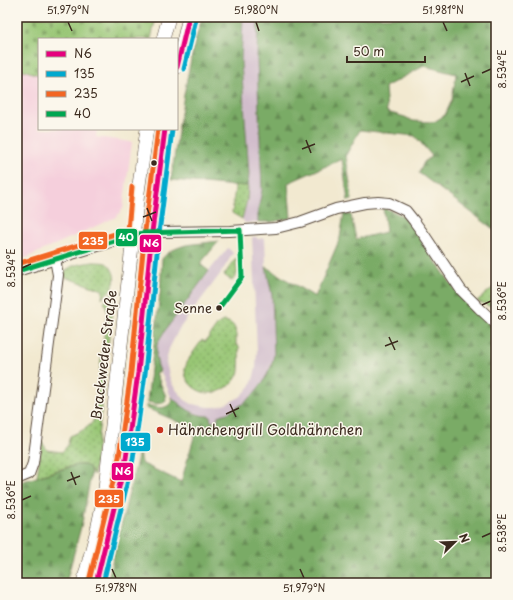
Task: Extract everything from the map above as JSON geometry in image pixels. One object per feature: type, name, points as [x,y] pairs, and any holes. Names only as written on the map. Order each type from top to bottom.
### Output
[{"type":"main road","points":[[163,38],[169,17]]},
{"type":"main road","points":[[178,64],[189,17]]},
{"type":"main road","name":"Brackweder Straße","points":[[83,583],[104,497],[138,192],[148,130]]},
{"type":"main road","points":[[96,583],[126,458],[138,373],[152,232],[165,130]]},
{"type":"street","points":[[17,271],[134,235],[152,232],[270,229],[359,204],[378,202],[389,203],[406,211],[461,290],[496,324]]},
{"type":"street","points":[[17,479],[29,474],[33,463],[58,275],[55,259]]},
{"type":"shaded area","points":[[243,17],[258,17],[257,59],[262,190],[258,211],[258,222],[245,223],[242,219],[247,200],[249,174],[241,62]]},
{"type":"shaded area","points":[[17,68],[38,75],[38,130],[97,130],[96,137],[132,142],[123,209],[116,217],[17,262]]},
{"type":"shaded area","points":[[252,237],[257,237],[257,239],[265,238],[266,267],[272,295],[274,355],[267,376],[252,396],[230,412],[218,416],[218,421],[210,422],[210,416],[205,416],[186,410],[171,397],[158,365],[156,356],[157,345],[164,332],[228,248],[233,253],[221,273],[179,329],[169,349],[166,362],[170,379],[174,387],[185,400],[192,404],[216,407],[224,405],[240,397],[246,391],[251,385],[254,376],[257,351]]},
{"type":"green space","points":[[17,17],[156,17],[151,38],[38,38],[38,75],[17,68]]},
{"type":"green space","points":[[202,17],[243,17],[241,62],[249,174],[248,186],[171,180],[187,77]]},
{"type":"green space","points":[[258,17],[496,17],[496,231],[419,173],[424,162],[432,156],[415,136],[360,130],[346,155],[352,200],[348,201],[342,159],[288,183],[291,218],[271,222],[258,222],[258,211],[262,190],[257,59]],"holes":[[[424,66],[456,74],[452,100],[445,115],[434,122],[413,121],[387,112],[385,87]]]},
{"type":"green space","points":[[233,185],[248,186],[247,200],[242,219],[232,213],[235,187]]},
{"type":"green space","points":[[383,208],[402,216],[413,229],[459,295],[496,330],[496,583],[107,583],[139,452],[141,463],[181,482],[197,427],[190,427],[146,408],[147,405],[160,408],[166,407],[172,402],[171,397],[194,413],[210,416],[211,422],[218,421],[218,416],[230,412],[252,396],[263,382],[271,367],[274,355],[272,295],[266,267],[315,297],[340,238],[344,213],[351,215],[356,239],[386,232]]},
{"type":"green space","points":[[219,241],[200,264],[209,271],[164,332],[157,345],[156,356],[160,371],[156,373],[165,394],[166,401],[159,404],[147,402],[160,294],[162,259],[170,252],[182,246]]},
{"type":"green space","points":[[236,258],[237,274],[232,281],[224,275]]},
{"type":"green space","points":[[93,262],[106,263],[111,267],[114,273],[115,280],[113,286],[102,298],[103,290],[64,277],[67,269],[75,265]]},
{"type":"green space","points":[[496,285],[496,309],[477,301]]},
{"type":"green space","points":[[114,291],[94,475],[85,465],[76,465],[37,477],[42,442],[47,450],[62,452],[68,445],[70,436],[87,427],[94,419],[107,311],[104,302]]},
{"type":"green space","points":[[223,321],[234,326],[235,329],[236,345],[239,346],[239,371],[235,380],[228,387],[214,393],[204,393],[196,389],[189,382],[185,374],[186,365],[202,340],[205,342],[218,324]]},
{"type":"green space","points":[[77,465],[89,467],[91,474],[82,523],[66,583],[17,583],[17,483]]},
{"type":"transit line","name":"N6","points":[[178,63],[189,17]]},
{"type":"transit line","name":"135","points":[[184,69],[196,19]]},
{"type":"transit line","name":"235","points":[[89,581],[119,457],[131,372],[145,231],[158,130]]},
{"type":"transit line","name":"N6","points":[[96,583],[126,458],[138,373],[152,232],[165,130]]},
{"type":"transit line","name":"135","points":[[103,583],[133,459],[145,374],[159,233],[172,130]]},
{"type":"transit line","name":"235","points":[[17,264],[128,230],[132,187]]},
{"type":"transit line","name":"40","points":[[17,271],[143,233],[240,230]]},
{"type":"transit line","name":"40","points":[[219,308],[242,277],[240,230]]},
{"type":"place","name":"Senne","points":[[219,308]]},
{"type":"place","name":"Hähnchengrill Goldhähnchen","points":[[160,430]]}]
